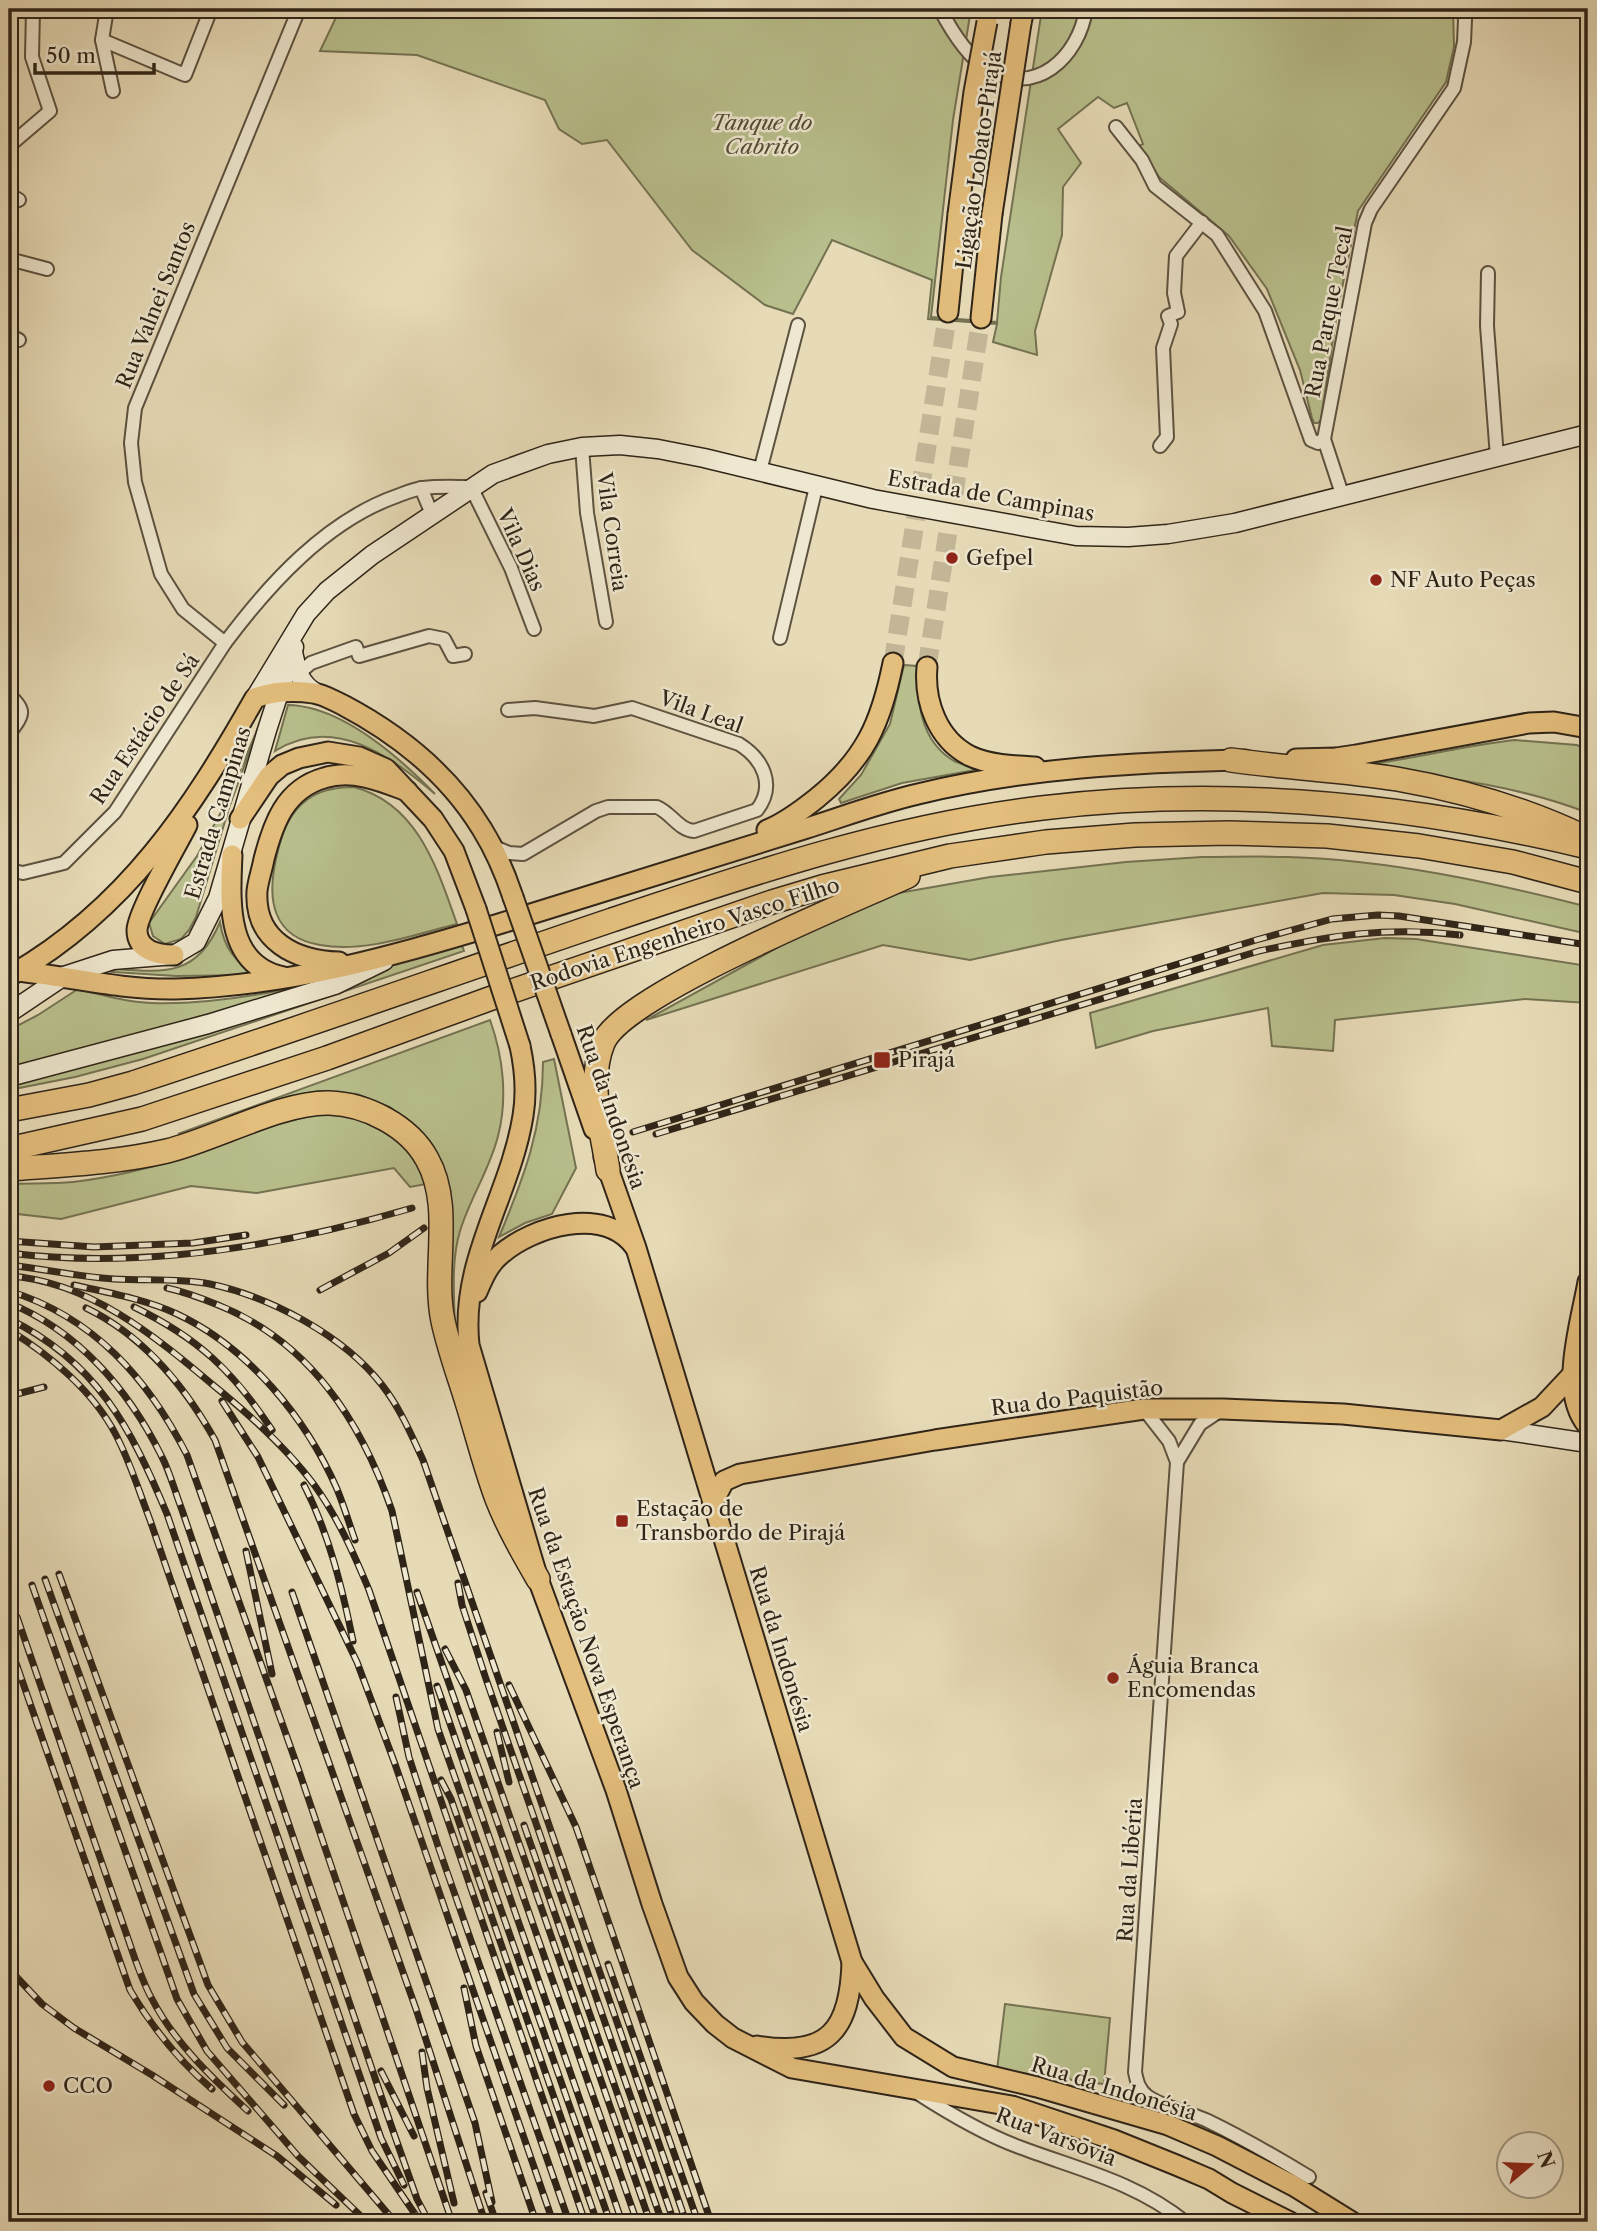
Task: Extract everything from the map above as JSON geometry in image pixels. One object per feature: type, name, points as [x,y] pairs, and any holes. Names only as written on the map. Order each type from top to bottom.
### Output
[{"type":"highway","points":[[1231,760],[1396,779],[1436,787],[1532,815],[1588,839]]},
{"type":"highway","name":"Rodovia Engenheiro Vasco Filho","points":[[9,1110],[89,1095],[133,1083],[721,883],[854,844],[949,822],[1041,808],[1142,800],[1234,798],[1329,803],[1427,814],[1588,847]]},
{"type":"highway","name":"Rodovia Engenheiro Vasco Filho","points":[[9,1149],[142,1119],[327,1058],[772,902],[855,878],[950,856],[1046,842],[1135,835],[1229,833],[1327,836],[1419,846],[1500,860],[1588,882]]},
{"type":"highway","points":[[608,1170],[596,1074],[603,1042],[615,1024],[638,1007],[730,958],[950,856]]},
{"type":"highway","points":[[9,1168],[136,1157],[167,1151],[301,1106],[328,1103],[351,1105],[374,1113],[397,1126],[427,1158],[433,1175],[440,1210],[443,1319],[497,1500],[538,1579]]},
{"type":"main road","name":"Ligação Lobato-Pirajá","points":[[948,312],[974,92],[987,15]]},
{"type":"main road","name":"Ligação Lobato-Pirajá","points":[[981,318],[992,214],[1023,16]]},
{"type":"main road","name":"Estrada de Campinas","points":[[471,487],[493,474],[548,454],[582,447],[620,445],[657,449],[760,471],[816,487],[1076,536],[1128,537],[1191,531],[1235,523],[1588,434]]},
{"type":"main road","name":"Estrada Campinas","points":[[14,974],[62,942],[108,904],[152,857],[220,761],[301,620],[327,591],[372,555],[471,487]]},
{"type":"main road","name":"Estrada Campinas","points":[[174,955],[188,948],[203,932],[218,898],[301,620]]},
{"type":"main road","points":[[292,651],[298,674],[306,687],[316,693]]},
{"type":"main road","points":[[665,870],[781,824],[834,785],[854,764],[868,742],[879,719],[893,663]]},
{"type":"main road","points":[[927,667],[926,694],[935,718],[953,743],[971,756],[983,760],[1031,767],[1336,758],[1529,723],[1554,722],[1588,728]]},
{"type":"main road","name":"Rua da Indonésia","points":[[255,698],[280,691],[316,693],[379,726],[433,768],[501,850],[513,897],[636,1248],[852,1962],[874,1998],[904,2037],[953,2067],[1037,2087],[1168,2125],[1294,2186],[1352,2222]]},
{"type":"main road","name":"Rua da Estação Nova Esperança","points":[[240,819],[269,776],[282,765],[328,752],[359,757],[386,769],[433,819],[454,851],[476,909],[526,1072],[524,1113],[518,1142],[479,1251],[468,1302],[467,1325],[472,1360],[538,1579],[607,1768],[678,1977],[694,2002],[715,2024],[743,2044]]},
{"type":"main road","points":[[174,955],[148,950],[141,944],[137,931],[142,913],[220,761]]},
{"type":"main road","points":[[14,974],[64,976],[91,983],[160,989],[302,977],[391,956],[918,794],[965,784],[1095,766]]},
{"type":"main road","points":[[391,956],[337,962],[310,960],[290,952],[274,940],[263,924],[258,909],[257,890],[272,828],[280,810],[293,795],[308,784],[342,774],[377,780],[407,791]]},
{"type":"main road","points":[[232,855],[232,923],[239,943],[251,960],[266,973],[282,977],[302,977]]},
{"type":"main road","points":[[9,1013],[64,976],[113,960],[174,955]]},
{"type":"main road","points":[[9,1077],[208,1024],[335,985],[391,956]]},
{"type":"main road","points":[[467,1325],[487,1270],[499,1255],[533,1234],[571,1224],[605,1226],[628,1238],[636,1248]]},
{"type":"main road","points":[[1588,1282],[1572,1375],[1576,1404],[1588,1426]]},
{"type":"main road","points":[[1501,1430],[1542,1407],[1572,1375]]},
{"type":"main road","name":"Rua do Paquistão","points":[[713,1502],[724,1481],[740,1474],[935,1440],[1144,1409],[1343,1414],[1501,1430],[1588,1443]]},
{"type":"main road","points":[[743,2044],[789,2049],[815,2043],[833,2034],[845,2015],[851,1992],[852,1962]]},
{"type":"main road","points":[[743,2044],[792,2068],[1012,2106],[1114,2140],[1209,2179],[1290,2222]]},
{"type":"street","points":[[9,146],[50,111],[32,57],[33,9]]},
{"type":"street","points":[[107,9],[102,40],[113,91]]},
{"type":"street","points":[[102,40],[185,75],[211,9]]},
{"type":"street","name":"Rua Valnei Santos","points":[[225,643],[183,609],[161,573],[135,481],[131,443],[135,408],[299,9]]},
{"type":"street","points":[[940,9],[953,33],[985,67],[1002,75],[1021,77],[1048,71],[1060,62],[1073,48],[1080,35],[1086,9]]},
{"type":"street","name":"Rua Parque Tecal","points":[[1343,497],[1324,439],[1365,223],[1371,209],[1454,88],[1464,42],[1463,9]]},
{"type":"street","points":[[1116,127],[1142,160],[1156,186],[1202,222],[1176,256],[1174,293],[1178,312],[1168,316],[1171,324],[1163,348],[1167,437],[1160,446]]},
{"type":"street","name":"Rua Parque Tecal","points":[[1202,222],[1217,235],[1265,311],[1311,440],[1318,443],[1324,439]]},
{"type":"street","points":[[9,259],[47,269]]},
{"type":"street","points":[[1488,272],[1487,326],[1497,457]]},
{"type":"street","points":[[760,471],[799,325]]},
{"type":"street","name":"Vila Correia","points":[[582,447],[587,513],[606,622]]},
{"type":"street","points":[[225,643],[249,611],[308,552],[338,528],[376,504],[421,488],[471,487]]},
{"type":"street","name":"Vila Dias","points":[[471,487],[511,568],[534,629]]},
{"type":"street","points":[[780,638],[816,487]]},
{"type":"street","points":[[421,488],[432,514]]},
{"type":"street","points":[[298,674],[311,663],[356,647],[359,656],[429,636],[444,639],[453,656],[465,654]]},
{"type":"street","name":"Rua Estácio de Sá","points":[[9,870],[23,873],[64,863],[115,812],[225,643]]},
{"type":"street","points":[[9,695],[18,703],[22,712],[9,734]]},
{"type":"street","name":"Vila Leal","points":[[501,850],[525,853],[596,811],[608,807],[657,807],[663,809],[687,831],[694,831],[750,814],[763,802],[766,792],[765,773],[748,750],[725,739],[632,708],[594,716],[535,708],[508,710]]},
{"type":"street","points":[[1144,1409],[1169,1441],[1177,1461]]},
{"type":"street","name":"Rua da Libéria","points":[[1223,1409],[1200,1424],[1177,1461],[1135,2072],[1137,2082],[1150,2098],[1257,2145],[1309,2178]]},
{"type":"street","name":"Rua Varsōvia","points":[[911,2089],[941,2108],[1016,2146],[1134,2189],[1185,2222]]},
{"type":"green space","name":"Tanque do Cabrito","points":[[340,9],[971,9],[953,120],[931,317],[997,322],[1001,277],[1042,9],[1453,9],[1454,47],[1446,82],[1358,211],[1337,312],[1321,420],[1314,423],[1300,370],[1267,289],[1229,236],[1159,177],[1139,146],[1143,144],[1127,103],[1114,108],[1098,97],[1058,129],[1081,163],[1063,187],[1062,235],[1035,331],[1037,355],[993,342],[997,324],[928,319],[932,280],[832,240],[793,314],[765,305],[692,250],[607,140],[582,144],[559,129],[545,100],[417,55],[320,51]]},
{"type":"green space","points":[[904,665],[917,666],[920,706],[927,731],[934,742],[954,761],[981,769],[902,783],[841,803],[839,799],[861,775],[890,724]]},
{"type":"green space","points":[[288,705],[329,714],[349,724],[387,750],[435,794],[380,754],[340,738],[319,737],[297,741],[275,751]]},
{"type":"green space","points":[[258,728],[229,808],[196,917],[181,939],[165,944],[153,936],[149,923],[197,856],[225,805]]},
{"type":"green space","points":[[1515,740],[1577,745],[1588,751],[1588,813],[1503,788],[1356,766],[1475,746]]},
{"type":"green space","points":[[354,787],[376,795],[409,823],[432,861],[457,924],[389,942],[354,947],[304,941],[283,925],[273,902],[272,888],[276,859],[286,826],[295,811],[313,796],[330,789]]},
{"type":"green space","points":[[1202,857],[1326,859],[1477,881],[1588,907],[1588,934],[1455,904],[1394,895],[1323,893],[1061,940],[970,960],[883,945],[646,1020],[813,928],[876,897],[990,877],[1126,862]]},
{"type":"green space","points":[[220,922],[224,940],[232,954],[259,975],[176,976],[112,972],[116,969],[151,971],[179,967],[202,952]]},
{"type":"green space","points":[[1385,938],[1416,939],[1588,966],[1588,1003],[1525,999],[1335,1020],[1333,1051],[1272,1046],[1268,1008],[1153,1031],[1096,1048],[1090,1013],[1323,945]]},
{"type":"green space","points":[[461,943],[464,951],[143,1059],[75,1077],[9,1090],[9,1030],[78,989],[124,1000],[152,1003],[230,999],[347,975]]},
{"type":"green space","points":[[490,1020],[501,1063],[503,1107],[494,1148],[457,1242],[454,1279],[455,1327],[417,1129],[390,1107],[357,1094],[319,1091],[178,1134]]},
{"type":"green space","points":[[554,1059],[576,1168],[552,1214],[525,1223],[499,1237],[536,1131],[543,1062]]},
{"type":"green space","points":[[332,1112],[364,1120],[390,1134],[410,1155],[426,1184],[410,1187],[394,1168],[257,1193],[191,1186],[61,1219],[9,1213],[9,1184],[73,1182],[121,1174],[199,1153],[281,1124]]},
{"type":"green space","points":[[1005,2004],[1110,2018],[1104,2084],[997,2070]]},
{"type":"tunnel","points":[[893,663],[948,312]]},
{"type":"tunnel","points":[[927,667],[981,318]]},
{"type":"railway","points":[[633,1132],[1332,919],[1399,916],[1588,945]]},
{"type":"railway","points":[[656,1134],[1259,951],[1310,941],[1383,932],[1460,935]]},
{"type":"railway","points":[[9,1253],[60,1258],[111,1258],[213,1251],[314,1233],[412,1208]]},
{"type":"railway","points":[[320,1290],[389,1253],[424,1228]]},
{"type":"railway","points":[[9,1241],[94,1247],[193,1243],[246,1235]]},
{"type":"railway","points":[[9,1265],[101,1278],[198,1282],[233,1290],[281,1309],[327,1335],[348,1350],[382,1385],[405,1421],[423,1460],[686,2222]]},
{"type":"railway","points":[[9,1276],[66,1288],[93,1300],[144,1330],[191,1366],[267,1432],[304,1472],[331,1511],[369,1590],[585,2222]]},
{"type":"railway","points":[[74,1285],[140,1300],[177,1314],[203,1328],[251,1366],[292,1411],[309,1436],[337,1489],[355,1540]]},
{"type":"railway","points":[[167,1288],[218,1305],[251,1321],[280,1340],[328,1388],[365,1446],[392,1511],[438,1729],[610,2222]]},
{"type":"railway","points":[[9,1291],[39,1302],[67,1317],[115,1354],[155,1401],[187,1455],[299,1771],[452,2222]]},
{"type":"railway","points":[[9,1303],[57,1329],[98,1365],[133,1407],[164,1462],[391,2125],[417,2199],[429,2222]]},
{"type":"railway","points":[[134,1307],[177,1331],[212,1358],[243,1390],[272,1430]]},
{"type":"railway","points":[[86,1308],[126,1333],[161,1364],[190,1400],[215,1440],[416,2009],[485,2222]]},
{"type":"railway","points":[[9,1319],[40,1336],[88,1377],[108,1400],[140,1453],[167,1514],[381,2138],[404,2185]]},
{"type":"railway","points":[[9,1330],[40,1351],[83,1389],[107,1419],[121,1445],[150,1520],[354,2114],[372,2151],[417,2217]]},
{"type":"railway","points":[[9,1396],[44,1387]]},
{"type":"railway","points":[[222,1401],[258,1457],[357,1662],[395,1764],[553,2222]]},
{"type":"railway","points":[[304,1485],[321,1522],[334,1561],[353,1641]]},
{"type":"railway","points":[[246,1551],[272,1674]]},
{"type":"railway","points":[[59,1574],[208,1985],[242,2042],[395,2222]]},
{"type":"railway","points":[[45,1579],[194,1994],[227,2048],[284,2105]]},
{"type":"railway","points":[[458,1583],[462,1605],[485,1676],[674,2222]]},
{"type":"railway","points":[[32,1585],[177,1999],[207,2051],[298,2156],[367,2222]]},
{"type":"railway","points":[[292,1592],[475,2123],[492,2202]]},
{"type":"railway","points":[[417,1592],[637,2222]]},
{"type":"railway","points":[[17,1617],[147,1990],[183,2045],[248,2111]]},
{"type":"railway","points":[[9,1643],[130,1990],[167,2043],[212,2089]]},
{"type":"railway","points":[[445,1649],[466,1690],[650,2222]]},
{"type":"railway","points":[[509,1685],[576,1827],[711,2222]]},
{"type":"railway","points":[[437,1686],[622,2222]]},
{"type":"railway","points":[[396,1697],[409,1757],[438,1846],[569,2222]]},
{"type":"railway","points":[[497,1732],[509,1782]]},
{"type":"railway","points":[[441,1780],[451,1799],[597,2222]]},
{"type":"railway","points":[[524,1825],[662,2222]]},
{"type":"railway","points":[[608,1964],[698,2222]]},
{"type":"railway","points":[[9,1969],[42,2004],[74,2028],[277,2156],[336,2205]]},
{"type":"railway","points":[[464,1988],[476,2046],[536,2222]]},
{"type":"railway","points":[[422,2052],[427,2088],[454,2203]]},
{"type":"railway","points":[[381,2071],[414,2136]]},
{"type":"railway","points":[[486,2193],[495,2219]]},
{"type":"place","name":"Gefpel","points":[[952,558]]},
{"type":"place","name":"NF Auto Peças","points":[[1376,580]]},
{"type":"place","name":"Pirajá","points":[[882,1060]]},
{"type":"place","name":"Estação de Transbordo de Pirajá","points":[[622,1521]]},
{"type":"place","name":"Águia Branca Encomendas","points":[[1113,1678]]},
{"type":"place","name":"CCO","points":[[49,2086]]}]
